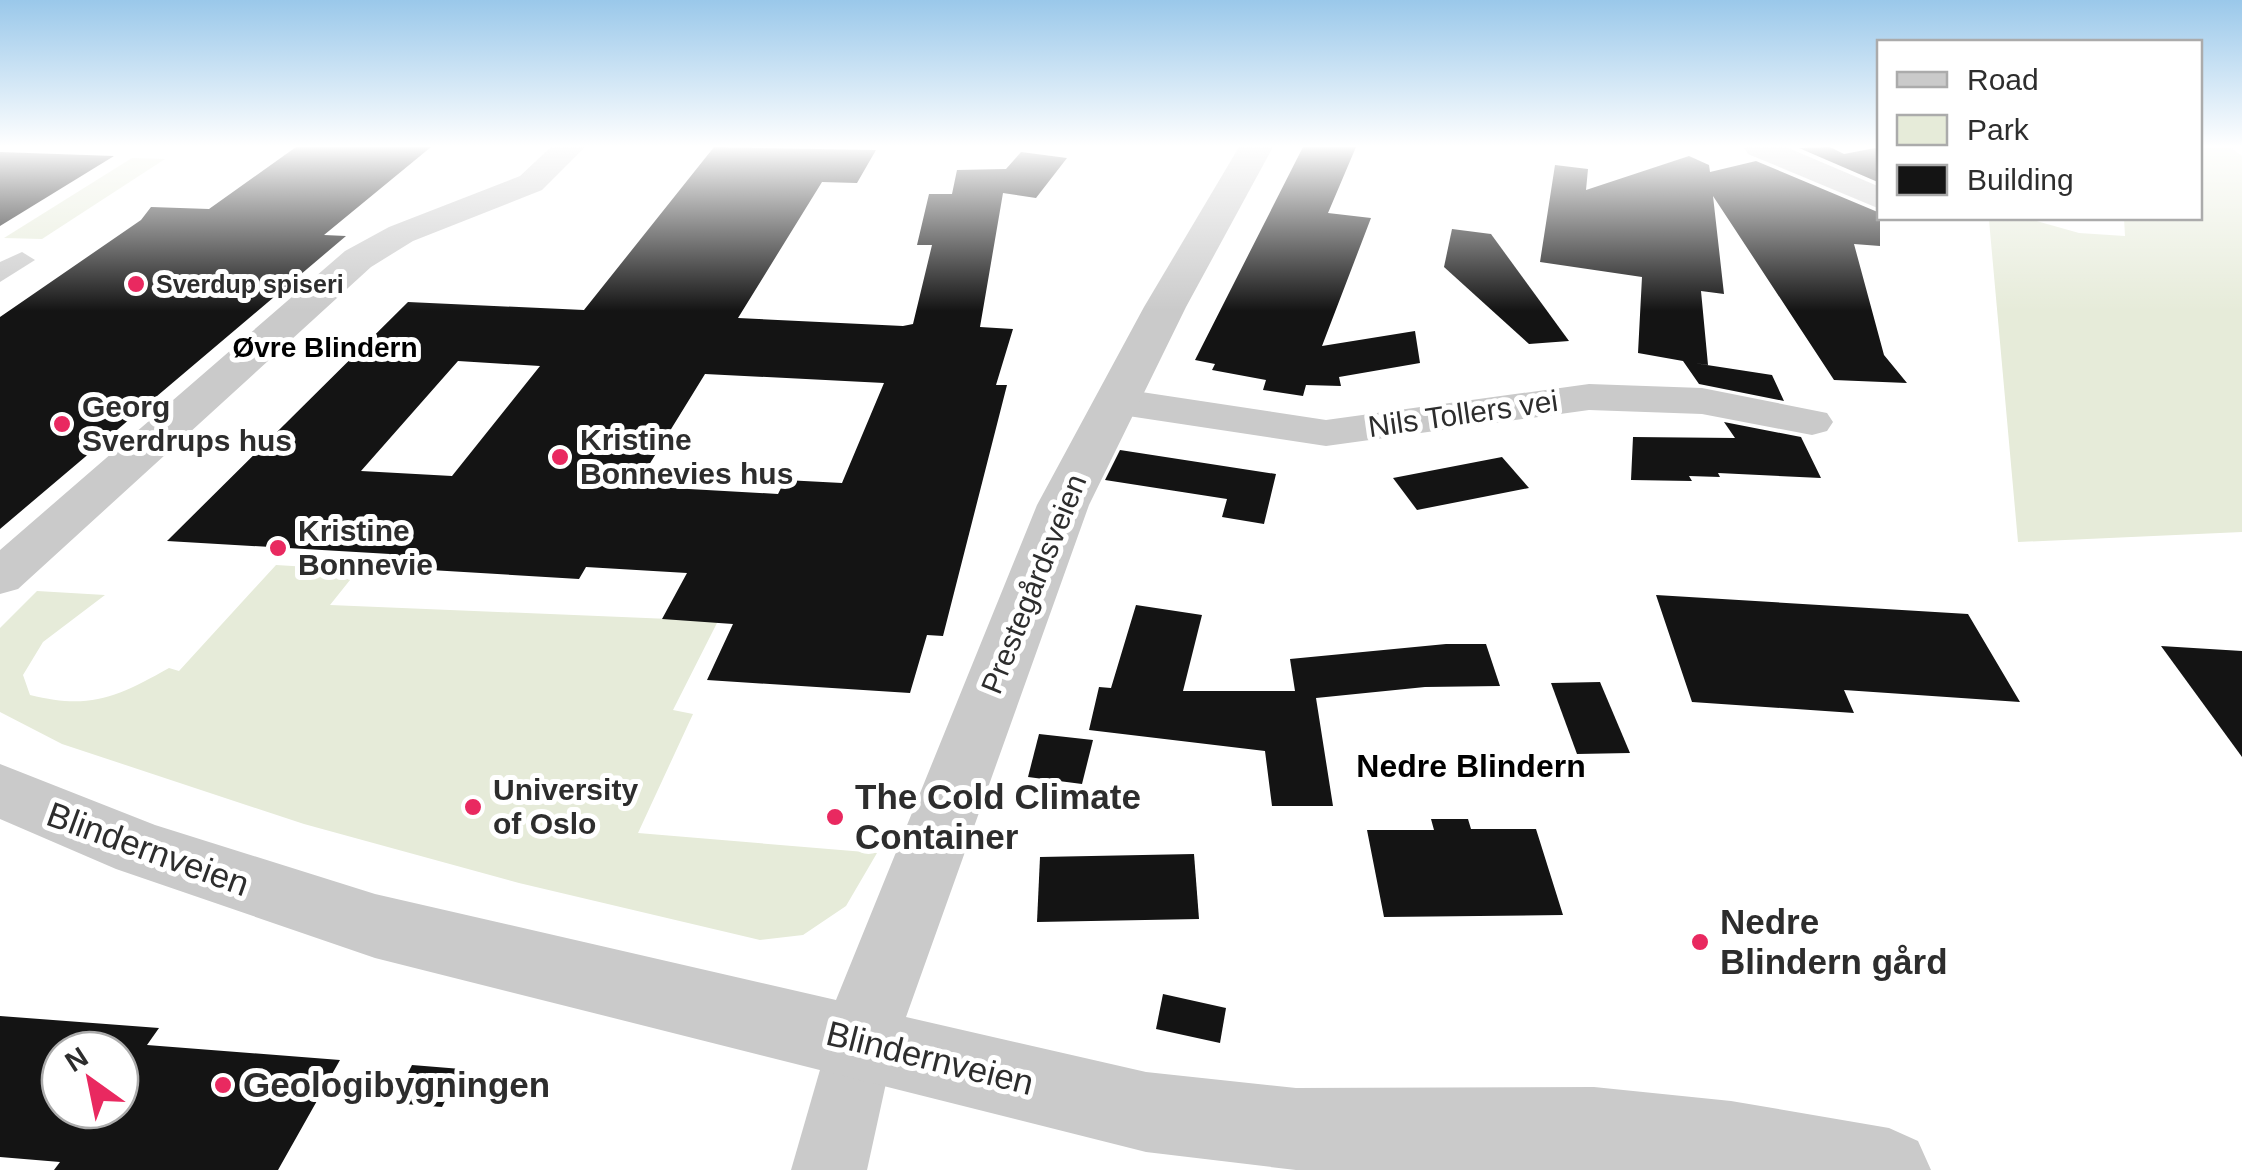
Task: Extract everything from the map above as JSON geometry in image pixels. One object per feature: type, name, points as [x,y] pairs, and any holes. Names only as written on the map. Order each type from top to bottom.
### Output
[{"type":"street","points":[[0,576],[358,259],[416,227],[482,202]]},
{"type":"street","name":"Prestegårdsveien","points":[[860,1042],[886,960],[1037,569],[1115,401],[1226,202]]},
{"type":"street","name":"Nils Tollers vei","points":[[1115,401],[1326,433],[1589,397],[1702,402],[1812,422]]},
{"type":"street","name":"Blindernveien","points":[[0,790],[140,849],[375,926],[1146,1112],[1296,1129],[1594,1128],[1731,1142],[1889,1170]]},
{"type":"street","points":[[829,1170],[860,1042]]},
{"type":"green space","points":[[62,202],[100,202],[42,239],[4,238]]},
{"type":"green space","points":[[2202,202],[2242,202],[2242,532],[2018,542],[1989,220],[2033,220],[2079,233],[2125,236],[2124,220],[2202,220]]},
{"type":"green space","points":[[276,565],[358,570],[330,605],[718,621],[673,710],[693,714],[638,833],[877,853],[846,906],[803,935],[760,940],[519,883],[304,824],[62,744],[0,712],[0,628],[37,591],[105,595],[43,642],[23,675],[30,695],[87,701],[134,687],[169,668],[179,671]]},
{"type":"building","points":[[0,202],[40,202],[0,226]]},
{"type":"building","name":"Georg Sverdrups hus","points":[[219,202],[365,202],[324,235],[346,236],[0,529],[0,317],[141,220],[151,207],[209,209]]},
{"type":"building","name":"Kristine Bonnevies hus","points":[[670,202],[810,202],[738,318],[903,326],[913,324],[932,245],[917,245],[927,202],[1002,202],[980,327],[1013,329],[996,385],[1007,385],[943,636],[927,635],[910,693],[707,680],[733,624],[662,619],[687,573],[586,567],[579,579],[380,567],[390,554],[167,541],[408,302],[584,310]],"holes":[[[458,361],[540,366],[452,476],[361,471]],[[705,374],[884,383],[842,483],[785,480],[778,494],[636,486]]]},
{"type":"building","points":[[1275,202],[1333,202],[1328,213],[1371,218],[1322,346],[1415,331],[1420,363],[1339,377],[1341,386],[1306,385],[1303,396],[1263,390],[1266,380],[1212,370],[1215,364],[1195,360]]},
{"type":"building","points":[[1549,202],[1714,202],[1724,294],[1701,291],[1708,365],[1694,363],[1772,375],[1784,401],[1699,384],[1683,361],[1638,353],[1642,277],[1540,262]]},
{"type":"building","points":[[1717,202],[1853,202],[1877,212],[1880,246],[1854,244],[1884,355],[1907,383],[1834,380]]},
{"type":"building","points":[[1452,229],[1491,234],[1569,341],[1529,344],[1444,267]]},
{"type":"building","points":[[1724,422],[1801,437],[1821,478],[1718,473],[1720,477],[1689,476],[1692,481],[1631,480],[1633,437],[1735,438]]},
{"type":"building","points":[[1120,450],[1276,474],[1264,524],[1222,517],[1227,499],[1105,480]]},
{"type":"building","points":[[1502,457],[1529,488],[1417,510],[1393,478]]},
{"type":"building","points":[[1656,595],[1968,614],[2020,702],[1844,690],[1854,713],[1692,702]]},
{"type":"building","points":[[1136,605],[1202,615],[1183,691],[1295,691],[1290,659],[1446,644],[1486,644],[1500,686],[1425,687],[1316,698],[1333,806],[1272,806],[1265,751],[1089,730],[1099,687],[1111,688]]},
{"type":"building","points":[[2161,646],[2242,651],[2242,757]]},
{"type":"building","points":[[1600,682],[1630,753],[1577,754],[1551,683]]},
{"type":"building","points":[[1039,734],[1093,740],[1082,784],[1028,777]]},
{"type":"building","points":[[1431,819],[1468,819],[1471,829],[1536,829],[1563,915],[1384,917],[1367,830],[1434,830]]},
{"type":"building","points":[[1194,854],[1199,919],[1037,922],[1040,857]]},
{"type":"building","points":[[1163,994],[1226,1008],[1220,1043],[1156,1029]]},
{"type":"building","name":"Geologibygningen","points":[[0,1016],[159,1028],[147,1045],[340,1060],[278,1170],[54,1170],[60,1162],[0,1157]]},
{"type":"building","points":[[412,1065],[461,1069],[442,1107],[393,1103]]},
{"type":"place","name":"Sverdup spiseri","points":[[136,284]]},
{"type":"place","name":"Georg Sverdrups hus","points":[[62,424]]},
{"type":"place","name":"Kristine Bonnevies hus","points":[[560,457]]},
{"type":"place","name":"Kristine Bonnevie","points":[[278,548]]},
{"type":"place","name":"University of Oslo","points":[[473,807]]},
{"type":"place","name":"The Cold Climate Container","points":[[835,817]]},
{"type":"place","name":"Nedre Blindern gård","points":[[1700,942]]},
{"type":"place","name":"Geologibygningen","points":[[223,1085]]},
{"type":"district","name":"Øvre Blindern","points":[[325,347]]},
{"type":"district","name":"Nedre Blindern","points":[[1471,766]]}]
